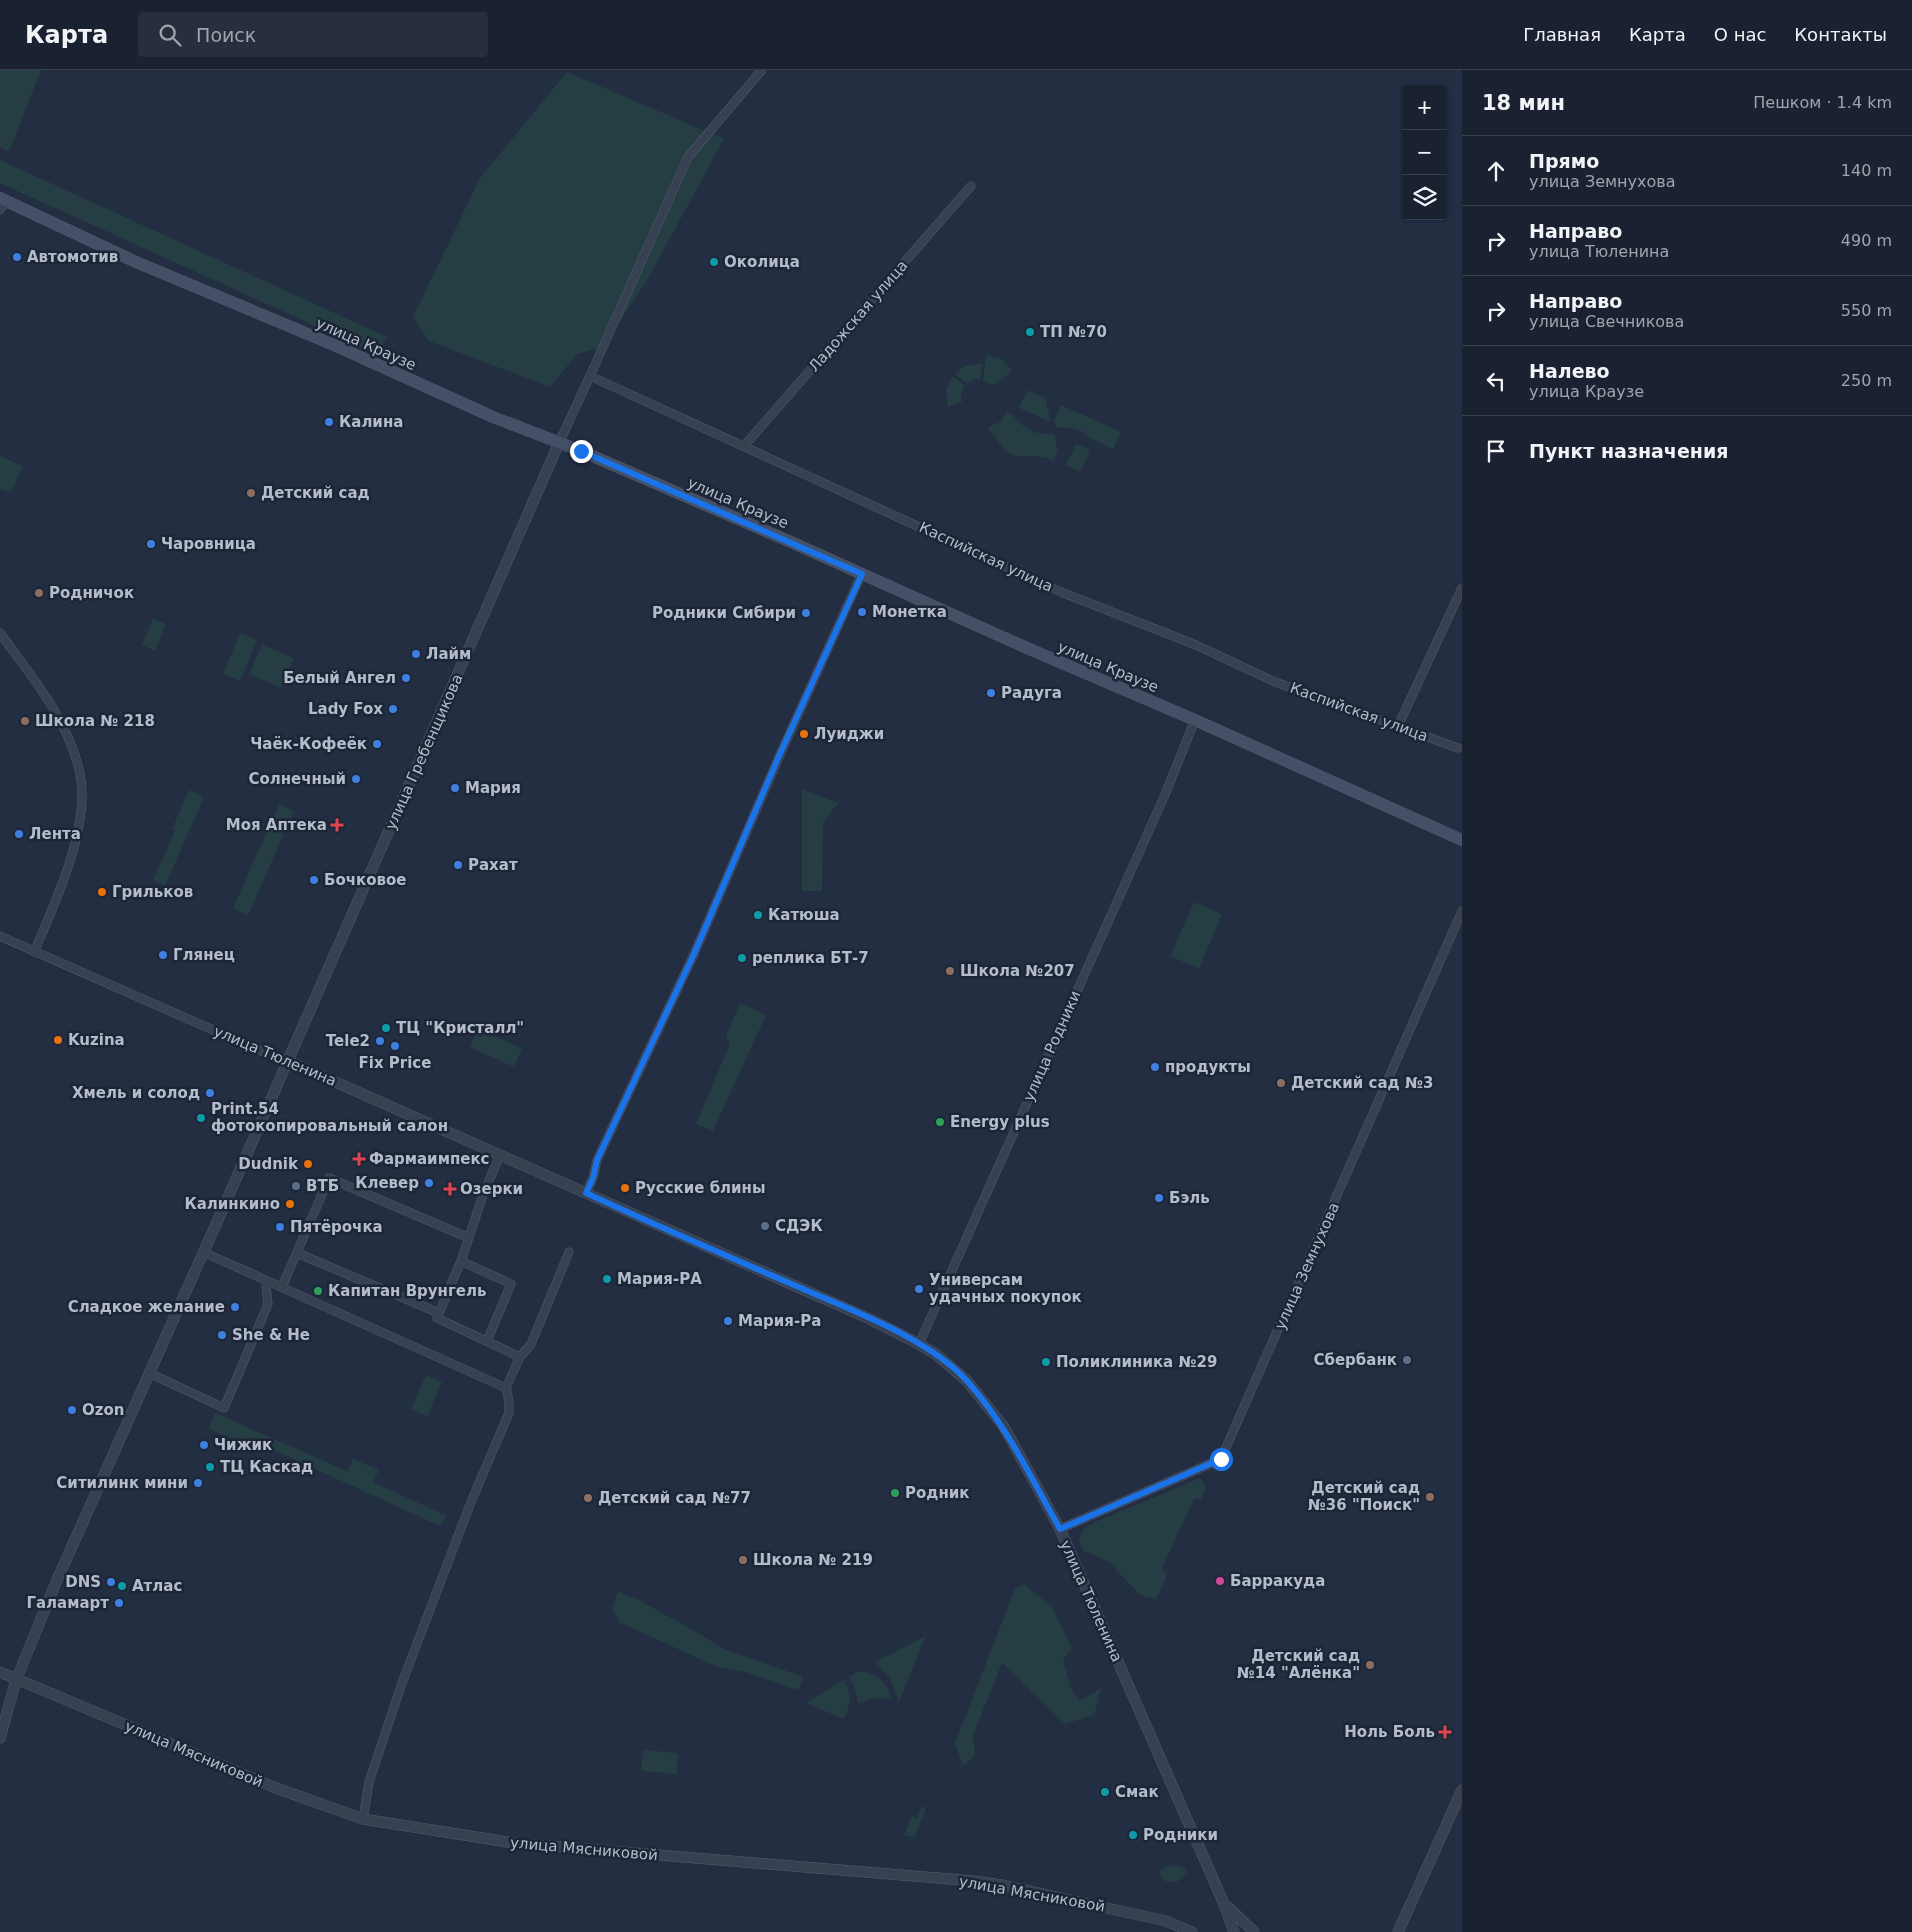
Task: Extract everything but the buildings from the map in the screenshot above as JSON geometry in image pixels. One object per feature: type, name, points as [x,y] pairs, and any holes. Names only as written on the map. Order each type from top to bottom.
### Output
[{"type":"main road","name":"улица Краузе","points":[[2,203],[136,262],[334,345],[493,417],[590,455],[1195,720],[1462,840]]},
{"type":"street","points":[[559,443],[688,157],[762,70]]},
{"type":"street","name":"Ладожская улица","points":[[744,446],[971,186]]},
{"type":"street","name":"Каспийская улица","points":[[590,376],[1061,592],[1196,645],[1275,682],[1458,748]]},
{"type":"street","name":"улица Гребенщикова","points":[[0,1738],[16,1680],[57,1580],[204,1252],[559,443]]},
{"type":"street","points":[[586,1193],[593,1178],[597,1160],[694,954],[779,756],[862,574]]},
{"type":"street","points":[[1398,726],[1462,588]]},
{"type":"street","points":[[0,633],[44,694],[61,723],[72,748],[80,775],[81,808],[78,836],[34,952]]},
{"type":"street","name":"улица Родники","points":[[919,1344],[1164,797],[1195,720]]},
{"type":"street","name":"улица Земнухова","points":[[1060,1529],[1221,1459],[1462,911]]},
{"type":"street","name":"улица Тюленина","points":[[0,936],[288,1061],[832,1302],[919,1344],[937,1355],[967,1381],[1004,1427],[1060,1529],[1224,1904]]},
{"type":"street","points":[[500,1155],[483,1195],[461,1261],[436,1318],[520,1357]]},
{"type":"street","points":[[282,1287],[329,1178],[469,1238]]},
{"type":"street","points":[[204,1252],[506,1388]]},
{"type":"street","points":[[363,1819],[369,1782],[402,1684],[471,1502],[509,1413],[506,1388],[520,1357],[532,1344],[569,1252]]},
{"type":"street","points":[[297,1253],[439,1313]]},
{"type":"street","points":[[461,1261],[511,1284],[486,1342]]},
{"type":"street","points":[[149,1373],[224,1408],[268,1304],[266,1286]]},
{"type":"street","name":"улица Мясниковой","points":[[0,1672],[276,1788],[363,1819],[514,1843],[736,1863],[888,1873],[983,1883],[1166,1921],[1192,1932]]},
{"type":"street","points":[[1398,1932],[1462,1790]]},
{"type":"street","points":[[1224,1904],[1234,1932]]},
{"type":"street","points":[[1224,1904],[1254,1932]]},
{"type":"green space","points":[[0,70],[41,70],[9,152],[0,147]]},
{"type":"green space","points":[[567,72],[724,139],[646,282],[603,347],[577,354],[550,387],[429,341],[413,317],[480,178]]},
{"type":"green space","points":[[0,160],[387,337],[377,354],[0,183]]},
{"type":"green space","points":[[986,355],[1002,359],[1012,371],[992,386],[983,380]]},
{"type":"green space","points":[[982,364],[980,379],[975,379],[967,384],[955,374],[963,367]]},
{"type":"green space","points":[[953,376],[965,386],[961,393],[962,402],[948,407],[946,390]]},
{"type":"green space","points":[[1027,390],[1045,398],[1051,422],[1019,408]]},
{"type":"green space","points":[[1061,405],[1121,432],[1113,449],[1086,436],[1077,429],[1056,428],[1054,421]]},
{"type":"green space","points":[[1007,412],[1031,430],[1044,434],[1054,434],[1058,451],[1053,461],[1037,456],[1017,456],[1010,454],[1004,449],[988,427],[1000,422]]},
{"type":"green space","points":[[1076,444],[1090,450],[1080,472],[1066,465]]},
{"type":"green space","points":[[0,456],[23,466],[11,492],[0,489]]},
{"type":"green space","points":[[153,619],[166,624],[155,651],[142,645]]},
{"type":"green space","points":[[240,633],[257,640],[240,681],[223,674]]},
{"type":"green space","points":[[262,645],[294,658],[281,688],[249,674]]},
{"type":"green space","points":[[802,789],[838,803],[823,822],[822,891],[802,891]]},
{"type":"green space","points":[[189,790],[204,797],[165,886],[153,880],[175,831],[172,829]]},
{"type":"green space","points":[[279,804],[294,811],[248,915],[233,908]]},
{"type":"green space","points":[[1194,902],[1222,914],[1199,969],[1170,956]]},
{"type":"green space","points":[[740,1003],[766,1015],[713,1131],[696,1124],[730,1044],[726,1036]]},
{"type":"green space","points":[[478,1029],[522,1048],[514,1067],[470,1047]]},
{"type":"green space","points":[[426,1375],[442,1382],[427,1416],[411,1409]]},
{"type":"green space","points":[[215,1413],[347,1471],[353,1459],[379,1470],[373,1482],[447,1516],[440,1526],[252,1440],[250,1446],[208,1429]]},
{"type":"green space","points":[[1200,1478],[1205,1486],[1204,1493],[1201,1499],[1194,1499],[1162,1568],[1167,1575],[1156,1599],[1140,1595],[1109,1562],[1084,1551],[1079,1541],[1083,1529],[1088,1525]]},
{"type":"green space","points":[[1024,1584],[1052,1607],[1072,1648],[1063,1660],[1071,1688],[1079,1701],[1101,1688],[1094,1715],[1065,1724],[1002,1663],[973,1735],[975,1756],[963,1766],[955,1743],[1015,1589]]},
{"type":"green space","points":[[618,1592],[637,1599],[726,1650],[804,1677],[798,1690],[746,1672],[715,1666],[619,1622],[612,1607]]},
{"type":"green space","points":[[926,1636],[899,1701],[890,1678],[875,1662]]},
{"type":"green space","points":[[859,1671],[880,1679],[890,1693],[891,1699],[873,1698],[858,1704],[855,1688],[849,1677]]},
{"type":"green space","points":[[844,1680],[850,1699],[844,1719],[806,1703]]},
{"type":"green space","points":[[643,1750],[678,1753],[677,1774],[641,1771]]},
{"type":"green space","points":[[922,1806],[926,1808],[915,1837],[904,1835],[912,1816],[917,1818]]},
{"type":"green space","points":[[1175,1865],[1182,1866],[1188,1872],[1177,1882],[1165,1881],[1161,1878],[1160,1871]]},
{"type":"place","name":"Автомотив","points":[[17,257]]},
{"type":"place","name":"Околица","points":[[714,262]]},
{"type":"place","name":"ТП №70","points":[[1030,332]]},
{"type":"place","name":"Калина","points":[[329,422]]},
{"type":"place","name":"Детский сад","points":[[251,493]]},
{"type":"place","name":"Чаровница","points":[[151,544]]},
{"type":"place","name":"Родничок","points":[[39,593]]},
{"type":"place","name":"Монетка","points":[[862,612]]},
{"type":"place","name":"Родники Сибири","points":[[806,613]]},
{"type":"place","name":"Лайм","points":[[416,654]]},
{"type":"place","name":"Белый Ангел","points":[[406,678]]},
{"type":"place","name":"Радуга","points":[[991,693]]},
{"type":"place","name":"Lady Fox","points":[[393,709]]},
{"type":"place","name":"Школа № 218","points":[[25,721]]},
{"type":"place","name":"Луиджи","points":[[804,734]]},
{"type":"place","name":"Чаёк-Кофеёк","points":[[377,744]]},
{"type":"place","name":"Солнечный","points":[[356,779]]},
{"type":"place","name":"Мария","points":[[455,788]]},
{"type":"place","name":"Моя Аптека","points":[[337,825]]},
{"type":"place","name":"Лента","points":[[19,834]]},
{"type":"place","name":"Рахат","points":[[458,865]]},
{"type":"place","name":"Бочковое","points":[[314,880]]},
{"type":"place","name":"Грильков","points":[[102,892]]},
{"type":"place","name":"Катюша","points":[[758,915]]},
{"type":"place","name":"Глянец","points":[[163,955]]},
{"type":"place","name":"реплика БТ-7","points":[[742,958]]},
{"type":"place","name":"Школа №207","points":[[950,971]]},
{"type":"place","name":"ТЦ \"Кристалл\"","points":[[386,1028]]},
{"type":"place","name":"Kuzina","points":[[58,1040]]},
{"type":"place","name":"Tele2","points":[[380,1041]]},
{"type":"place","name":"Fix Price","points":[[395,1046]]},
{"type":"place","name":"продукты","points":[[1155,1067]]},
{"type":"place","name":"Детский сад №3","points":[[1281,1083]]},
{"type":"place","name":"Хмель и солод","points":[[210,1093]]},
{"type":"place","name":"Print.54 фотокопировальный салон","points":[[201,1118]]},
{"type":"place","name":"Energy plus","points":[[940,1122]]},
{"type":"place","name":"Фармаимпекс","points":[[359,1159]]},
{"type":"place","name":"Dudnik","points":[[308,1164]]},
{"type":"place","name":"Клевер","points":[[429,1183]]},
{"type":"place","name":"ВТБ","points":[[296,1186]]},
{"type":"place","name":"Русские блины","points":[[625,1188]]},
{"type":"place","name":"Озерки","points":[[450,1189]]},
{"type":"place","name":"Бэль","points":[[1159,1198]]},
{"type":"place","name":"Калинкино","points":[[290,1204]]},
{"type":"place","name":"СДЭК","points":[[765,1226]]},
{"type":"place","name":"Пятёрочка","points":[[280,1227]]},
{"type":"place","name":"Мария-РА","points":[[607,1279]]},
{"type":"place","name":"Универсам удачных покупок","points":[[919,1289]]},
{"type":"place","name":"Капитан Врунгель","points":[[318,1291]]},
{"type":"place","name":"Сладкое желание","points":[[235,1307]]},
{"type":"place","name":"Мария-Ра","points":[[728,1321]]},
{"type":"place","name":"She & He","points":[[222,1335]]},
{"type":"place","name":"Сбербанк","points":[[1407,1360]]},
{"type":"place","name":"Поликлиника №29","points":[[1046,1362]]},
{"type":"place","name":"Ozon","points":[[72,1410]]},
{"type":"place","name":"Чижик","points":[[204,1445]]},
{"type":"place","name":"ТЦ Каскад","points":[[210,1467]]},
{"type":"place","name":"Ситилинк мини","points":[[198,1483]]},
{"type":"place","name":"Родник","points":[[895,1493]]},
{"type":"place","name":"Детский сад №36 \"Поиск\"","points":[[1430,1497]]},
{"type":"place","name":"Детский сад №77","points":[[588,1498]]},
{"type":"place","name":"Школа № 219","points":[[743,1560]]},
{"type":"place","name":"Барракуда","points":[[1220,1581]]},
{"type":"place","name":"DNS","points":[[111,1582]]},
{"type":"place","name":"Атлас","points":[[122,1586]]},
{"type":"place","name":"Галамарт","points":[[119,1603]]},
{"type":"place","name":"Детский сад №14 \"Алёнка\"","points":[[1370,1665]]},
{"type":"place","name":"Ноль Боль","points":[[1445,1732]]},
{"type":"place","name":"Смак","points":[[1105,1792]]},
{"type":"place","name":"Родники","points":[[1133,1835]]},
{"type":"route","points":[[581,451],[862,574],[779,756],[718,901],[597,1160],[593,1178],[586,1193],[904,1335],[937,1355],[967,1381],[1004,1427],[1060,1529],[1221,1459]]}]
